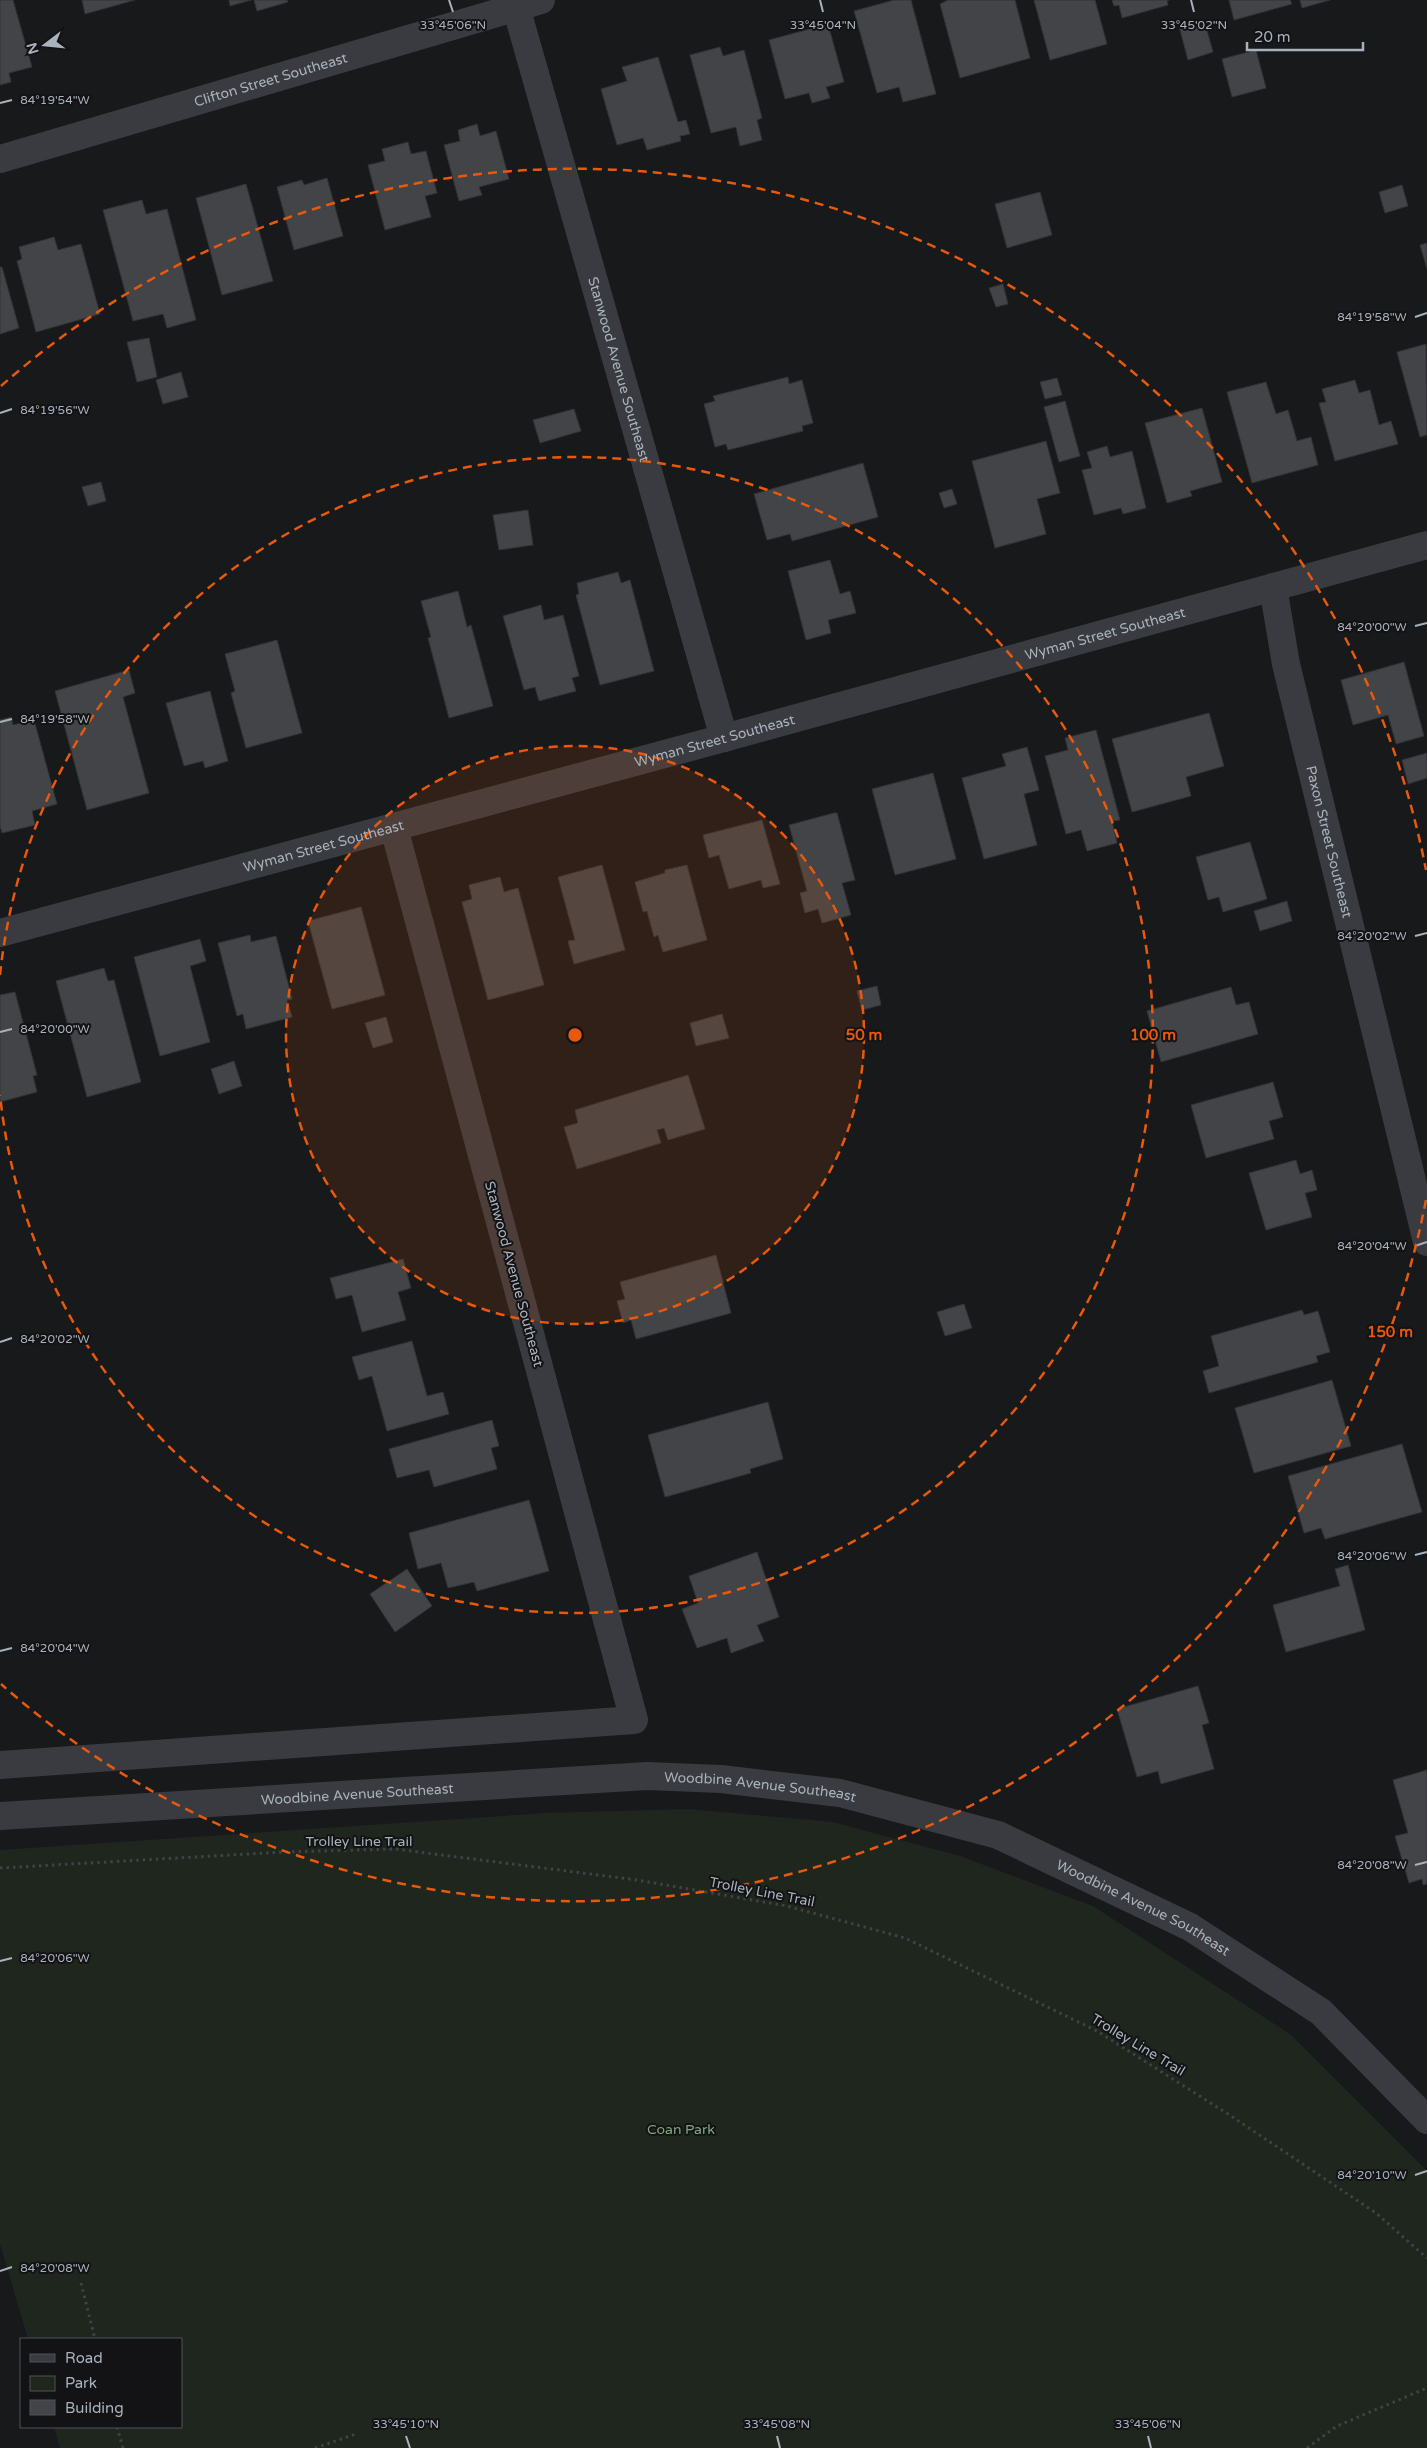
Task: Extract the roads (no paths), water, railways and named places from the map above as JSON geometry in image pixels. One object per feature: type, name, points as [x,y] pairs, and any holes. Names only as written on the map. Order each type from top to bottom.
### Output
[{"type":"street","name":"Clifton Street Southeast","points":[[0,159],[515,4],[542,0]]},
{"type":"street","name":"Stanwood Avenue Southeast","points":[[515,4],[724,738]]},
{"type":"street","name":"Wyman Street Southeast","points":[[0,933],[394,828],[1427,545]]},
{"type":"street","name":"Paxon Street Southeast","points":[[1273,587],[1286,664],[1427,1242]]},
{"type":"street","name":"Stanwood Avenue Southeast","points":[[0,1765],[634,1720],[394,828]]},
{"type":"street","name":"Woodbine Avenue Southeast","points":[[0,1816],[647,1776],[721,1779],[840,1793],[998,1835],[1190,1927],[1321,2012],[1427,2120]]},
{"type":"park label","name":"Coan Park","points":[[681,2129]]}]
